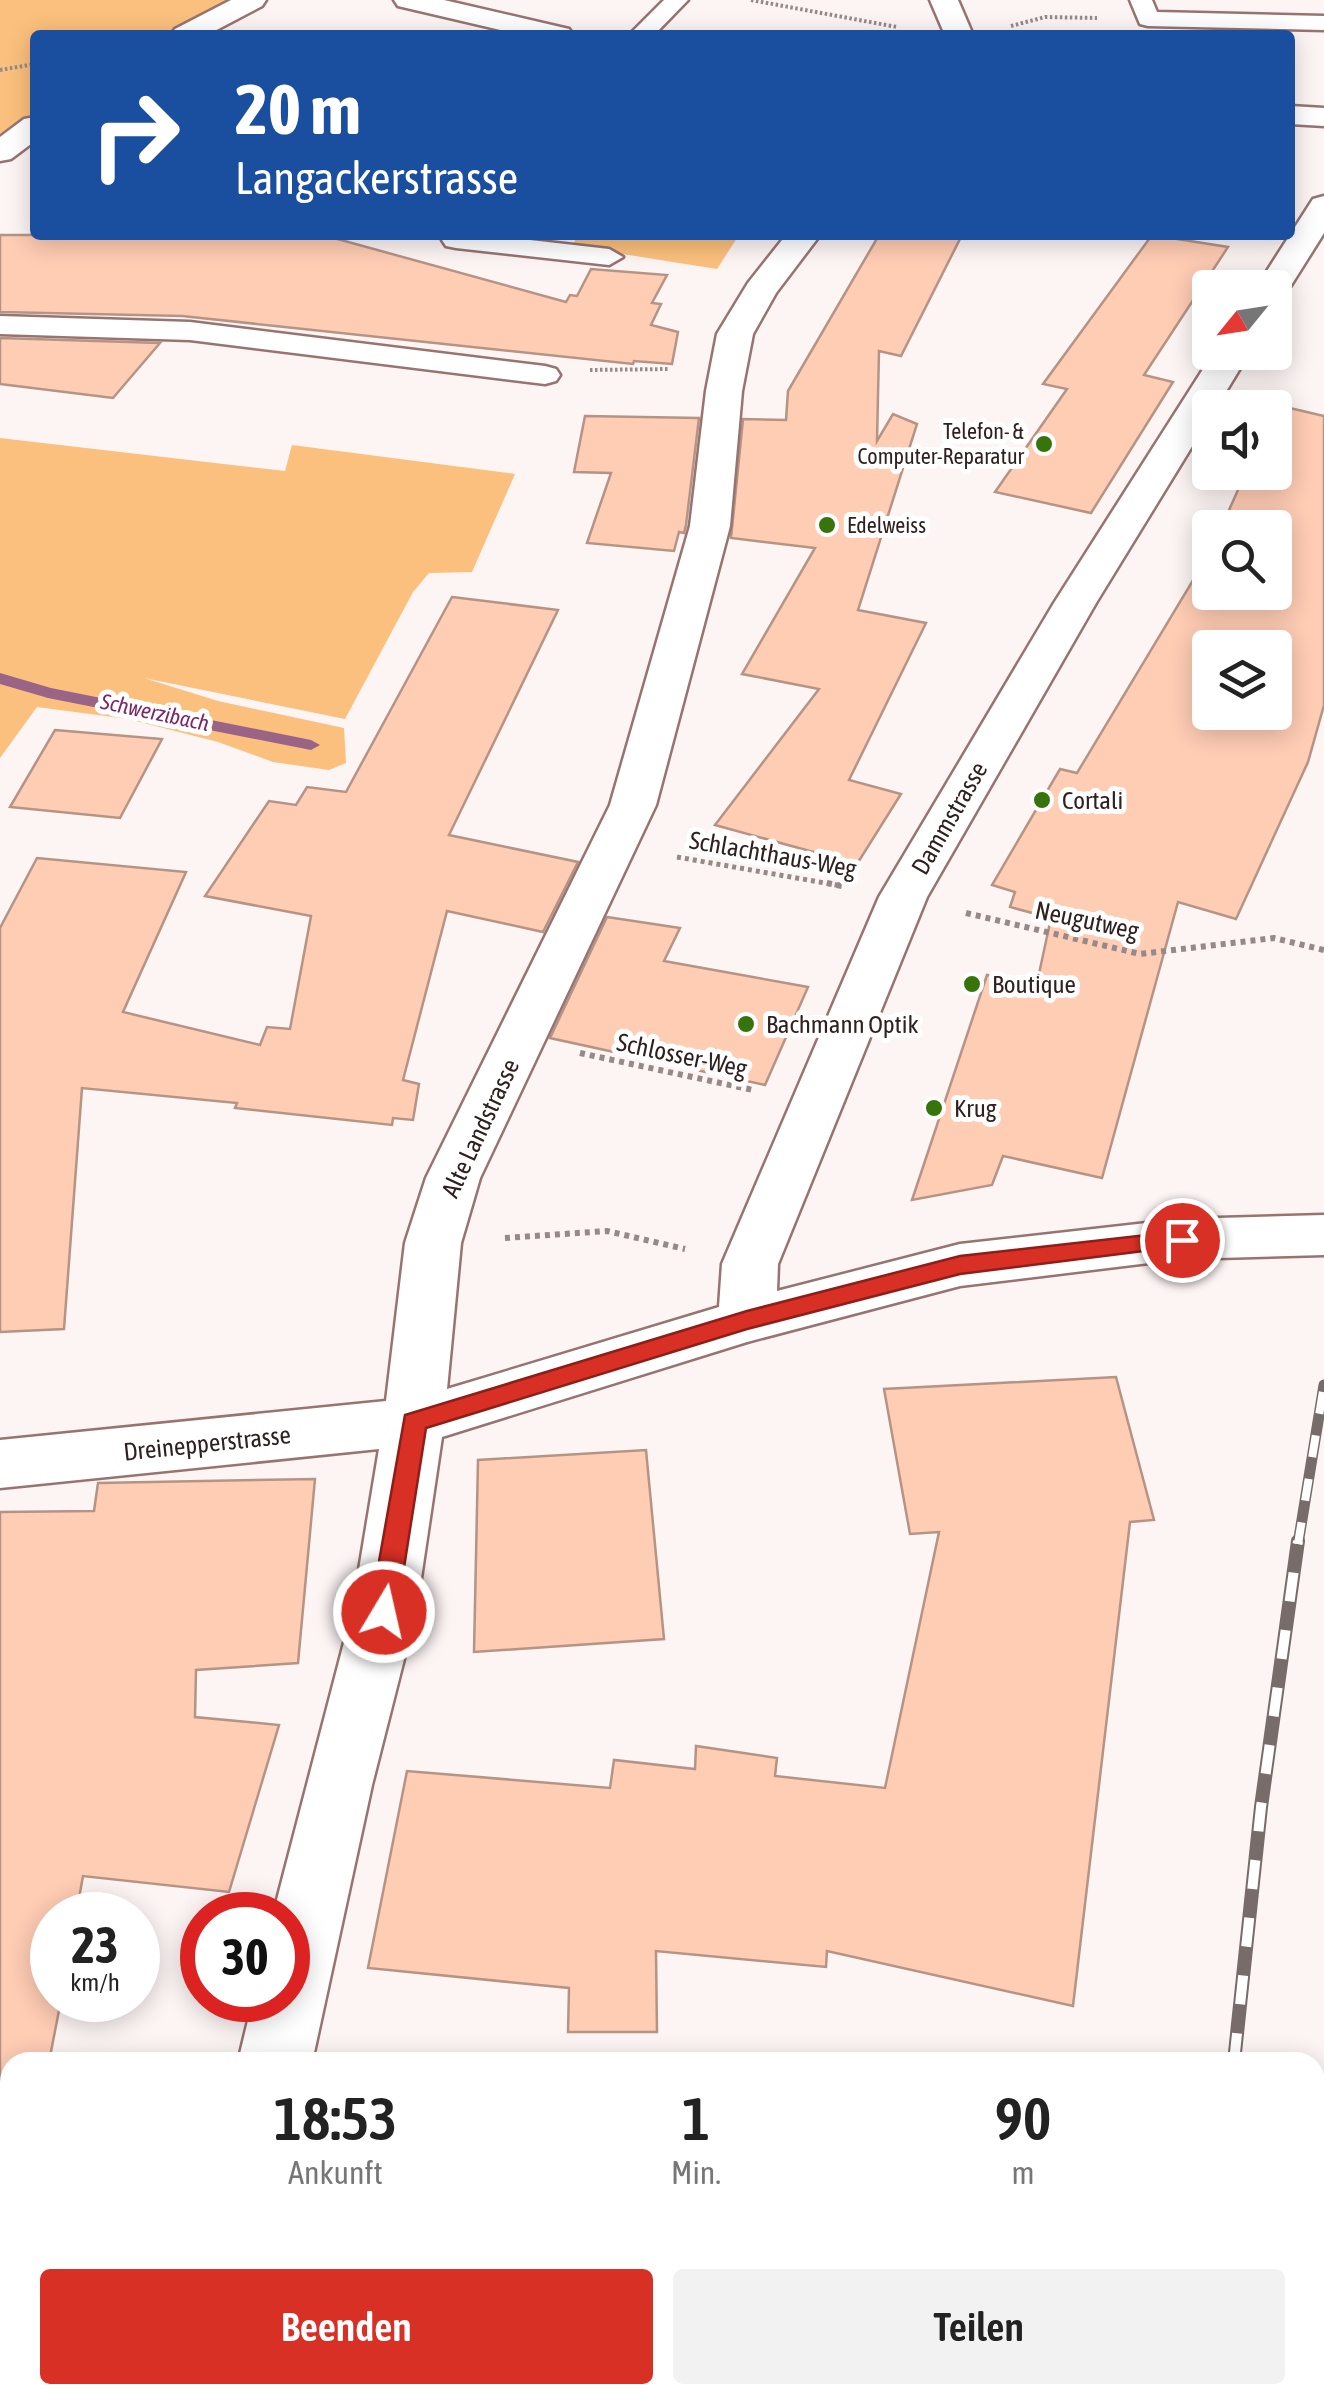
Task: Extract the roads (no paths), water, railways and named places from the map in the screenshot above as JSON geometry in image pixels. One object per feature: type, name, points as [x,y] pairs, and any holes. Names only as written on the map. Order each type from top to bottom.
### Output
[{"type":"street","points":[[194,30],[252,0]]},
{"type":"street","points":[[408,0],[537,30]]},
{"type":"street","points":[[944,0],[957,30]]},
{"type":"street","points":[[1295,115],[1324,117]]},
{"type":"street","points":[[0,152],[30,130]]},
{"type":"street","points":[[1284,270],[1324,206]]},
{"type":"street","name":"Alte Landstrasse","points":[[277,2052],[338,1785],[384,1612],[414,1422],[433,1243],[452,1178],[633,804],[710,526],[735,334],[760,290],[798,240]]},
{"type":"street","name":"Dammstrasse","points":[[749,1292],[816,1104],[903,897],[1075,603],[1221,370]]},
{"type":"street","name":"Dreinepperstrasse","points":[[0,1464],[414,1422],[749,1292],[1182,1240],[1324,1235]]},
{"type":"lane","points":[[646,30],[677,0]]},
{"type":"lane","points":[[1144,10],[1324,23]]},
{"type":"lane","points":[[456,240],[549,242],[610,258]]},
{"type":"lane","points":[[0,325],[190,331],[544,374]]},
{"type":"waterway","name":"Schwerzibach","points":[[0,678],[48,693],[311,745]]},
{"type":"railway","points":[[1298,1544],[1324,1385]]},
{"type":"railway","points":[[1235,2052],[1261,1807],[1298,1541]]},
{"type":"place","name":"Telefon- & Computer-Reparatur","points":[[1044,444]]},
{"type":"place","name":"Edelweiss","points":[[827,525]]},
{"type":"place","name":"Cortali","points":[[1042,800]]},
{"type":"place","name":"Boutique","points":[[972,984]]},
{"type":"place","name":"Bachmann Optik","points":[[746,1024]]},
{"type":"place","name":"Krug","points":[[934,1108]]}]
